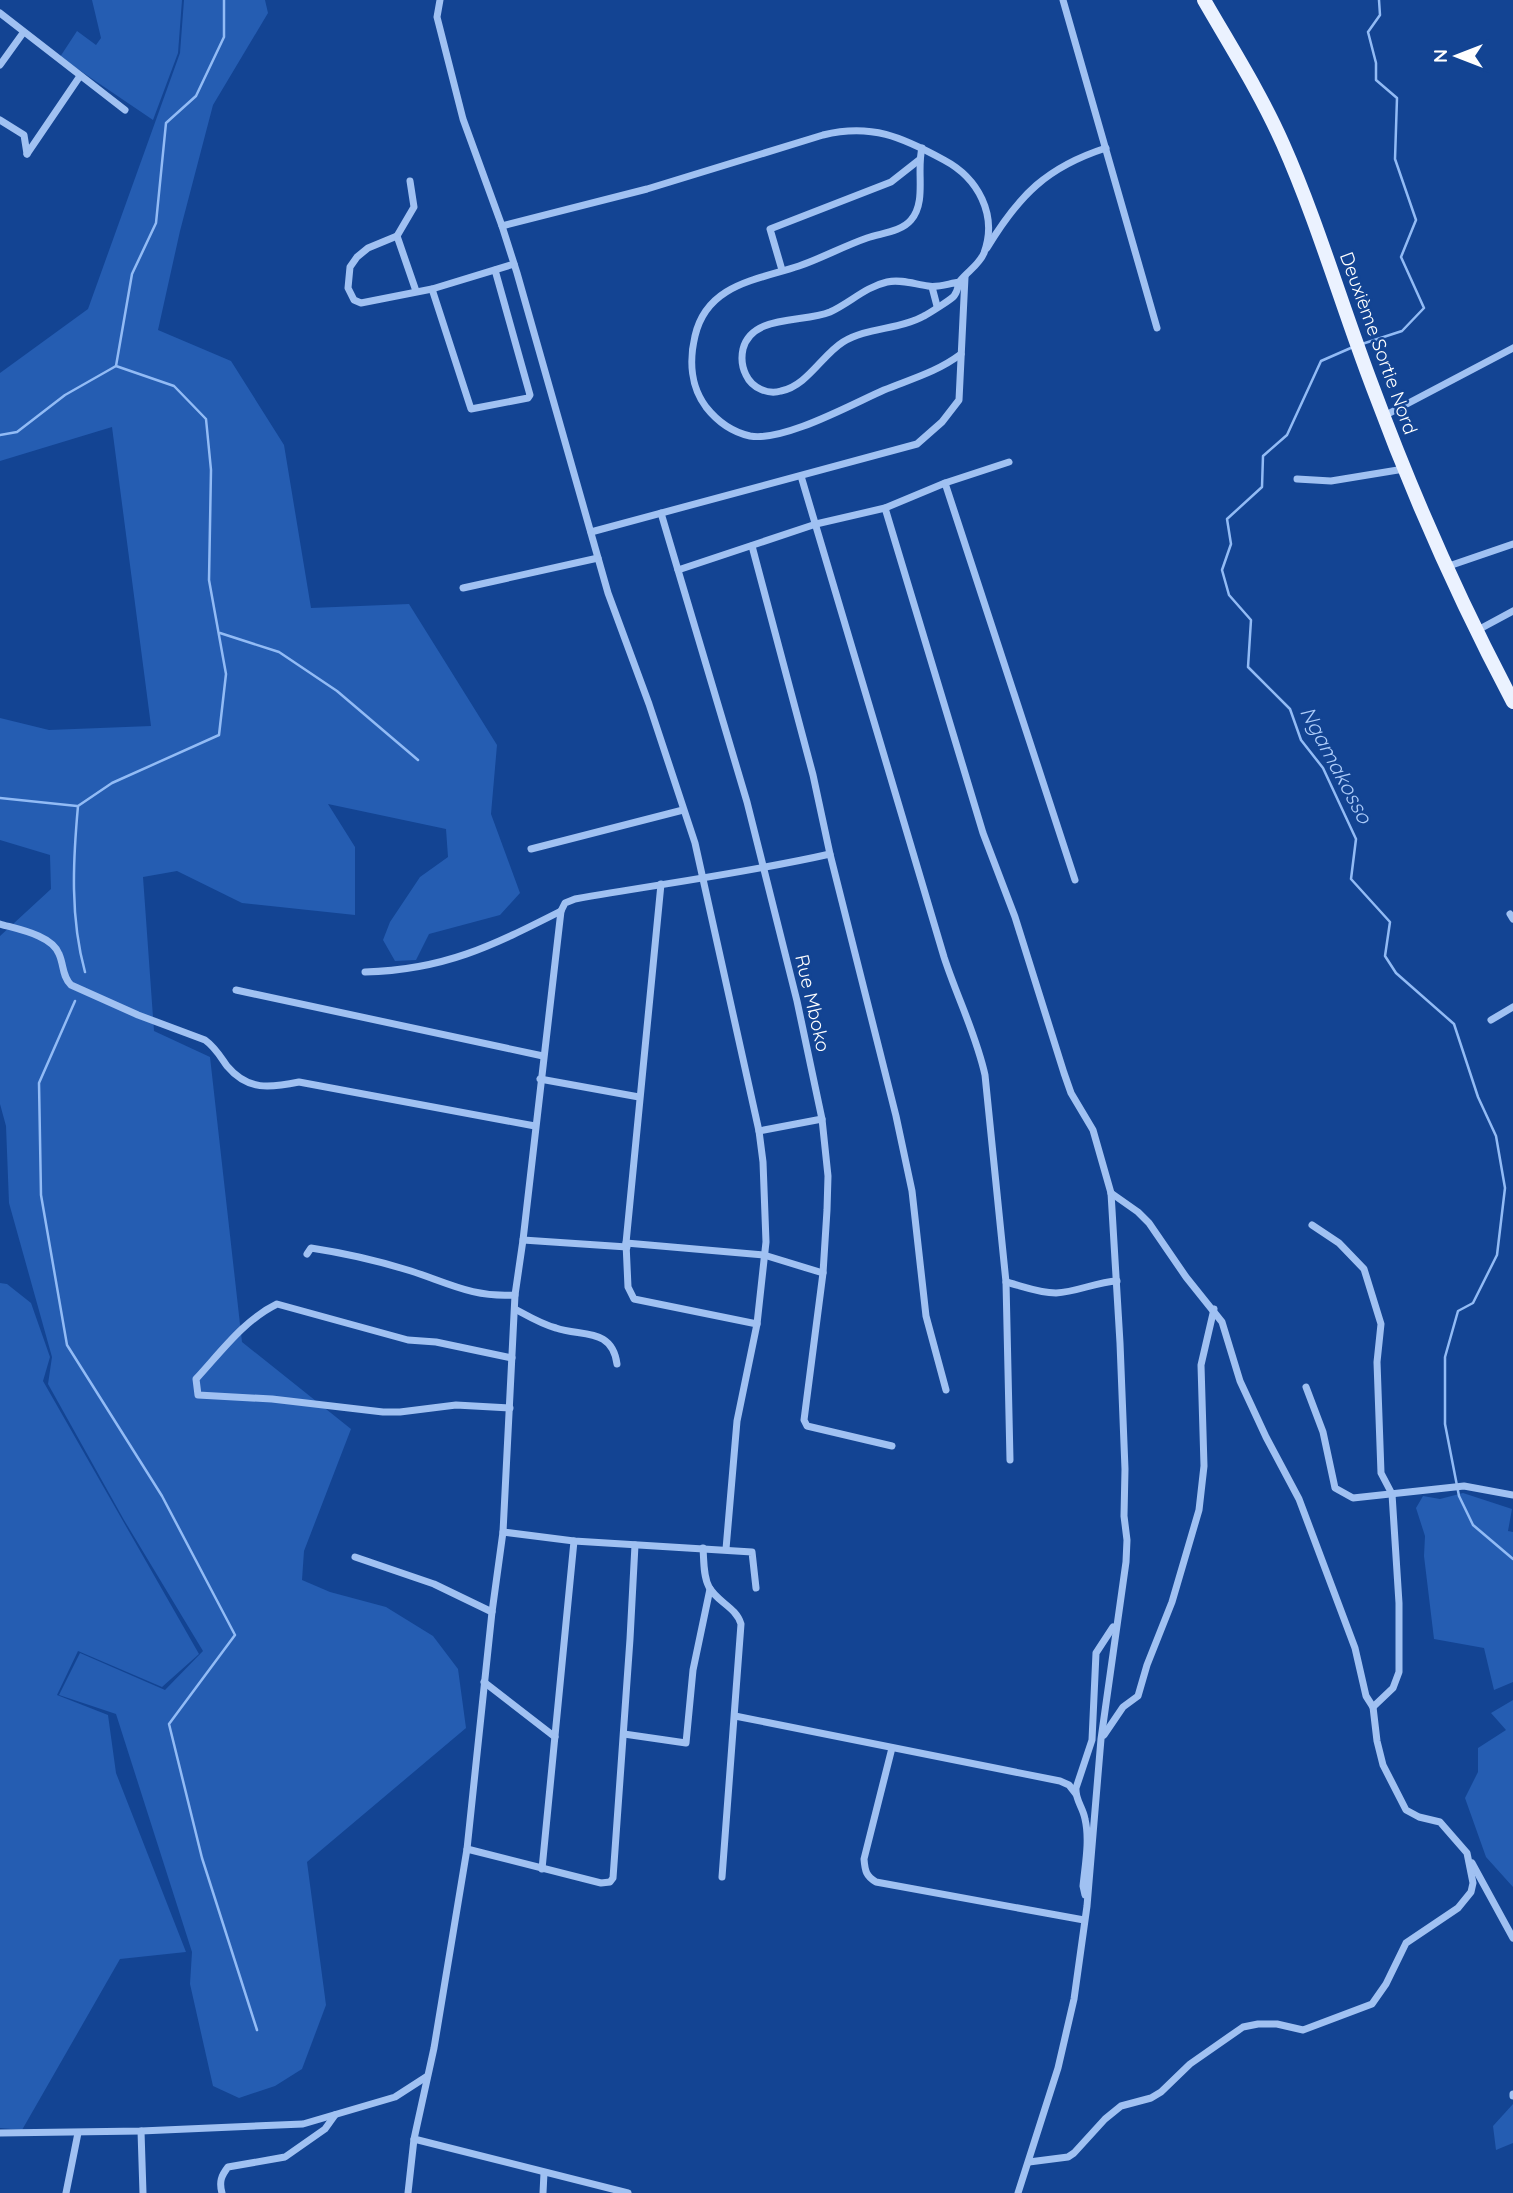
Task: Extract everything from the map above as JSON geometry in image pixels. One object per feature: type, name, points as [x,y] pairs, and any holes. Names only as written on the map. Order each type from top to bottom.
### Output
[{"type":"main road","name":"Deuxième Sortie Nord","points":[[1203,0],[1257,92],[1282,141],[1404,468],[1445,567],[1476,631],[1509,687],[1513,702]]},
{"type":"street","points":[[440,0],[437,17],[463,119],[502,226],[598,558],[704,877],[759,1131],[763,1171],[764,1255],[757,1324],[737,1421],[726,1549]]},
{"type":"street","points":[[1063,0],[1157,328]]},
{"type":"street","points":[[0,13],[125,110]]},
{"type":"street","points":[[0,65],[23,33]]},
{"type":"street","points":[[0,120],[24,135],[27,154],[80,76]]},
{"type":"street","points":[[502,226],[648,189],[843,130],[869,130],[899,137],[922,148],[953,165],[971,180],[982,195],[988,216],[989,232],[984,254]]},
{"type":"street","points":[[922,148],[919,160],[919,197],[915,213],[905,226],[798,266],[741,282],[717,300],[704,315],[696,332],[692,359],[696,386],[701,400],[710,412],[731,429],[752,436],[763,436],[792,429],[927,374],[961,354]]},
{"type":"street","points":[[962,280],[932,287],[905,281],[889,282],[870,288],[832,311],[818,316],[772,323],[758,329],[744,344],[743,366],[750,383],[758,389],[785,391],[805,377],[842,342],[910,323],[930,313],[955,295],[962,280],[984,254],[1004,220],[1038,183],[1054,170],[1106,148]]},
{"type":"street","points":[[782,270],[769,229],[891,182],[919,160]]},
{"type":"street","points":[[410,181],[414,207],[397,236],[368,248],[350,267],[348,288],[354,300],[361,303],[432,289],[514,264]]},
{"type":"street","points":[[397,236],[416,291]]},
{"type":"street","points":[[432,289],[471,409],[528,398],[530,395],[495,270]]},
{"type":"street","points":[[591,532],[917,444],[942,422],[959,400],[962,280]]},
{"type":"street","points":[[932,287],[937,306]]},
{"type":"street","points":[[1384,416],[1513,348]]},
{"type":"street","points":[[678,570],[816,524],[885,508],[945,483],[1009,461]]},
{"type":"street","points":[[1297,479],[1331,481],[1404,468]]},
{"type":"street","points":[[801,476],[944,957],[956,994],[979,1046],[985,1075],[1006,1282],[1010,1460]]},
{"type":"street","points":[[945,483],[1075,880]]},
{"type":"street","points":[[885,508],[983,833],[1014,917],[1064,1073],[1093,1130],[1111,1193],[1125,1469],[1126,1562],[1101,1739],[1087,1906],[1074,1999],[1063,2046],[1018,2193]]},
{"type":"street","name":"Rue Mboko","points":[[661,513],[765,869],[822,1119],[828,1175],[823,1273],[804,1424],[892,1446]]},
{"type":"street","points":[[1445,567],[1513,544]]},
{"type":"street","points":[[752,546],[814,775],[830,854],[912,1191],[926,1316],[946,1390]]},
{"type":"street","points":[[463,587],[598,558]]},
{"type":"street","points":[[1476,631],[1513,611]]},
{"type":"street","points":[[531,849],[683,810]]},
{"type":"street","points":[[408,2193],[414,2140],[434,2048],[467,1849],[503,1532],[514,1294],[523,1240],[561,912],[565,904],[575,899],[765,869],[830,854]]},
{"type":"street","points":[[661,884],[626,1245],[628,1287],[634,1299],[757,1324]]},
{"type":"street","points":[[365,972],[401,970],[461,958],[561,912]]},
{"type":"street","points":[[0,924],[43,939],[56,948],[65,979],[71,985],[138,1015],[205,1040],[228,1067],[247,1083],[259,1087],[274,1087],[299,1082],[535,1126]]},
{"type":"street","points":[[236,990],[543,1056]]},
{"type":"street","points":[[1491,1020],[1513,1007]]},
{"type":"street","points":[[540,1079],[639,1097]]},
{"type":"street","points":[[759,1131],[822,1119]]},
{"type":"street","points":[[1111,1193],[1149,1223],[1178,1267],[1222,1322],[1240,1381],[1299,1499],[1355,1648],[1366,1696],[1373,1707],[1383,1765],[1406,1810],[1419,1817],[1440,1822],[1467,1853],[1513,1938]]},
{"type":"street","points":[[1312,1225],[1339,1243],[1364,1269],[1381,1324],[1377,1362],[1381,1473],[1392,1493],[1399,1603],[1399,1672],[1393,1688],[1373,1707]]},
{"type":"street","points":[[523,1240],[764,1255],[823,1273]]},
{"type":"street","points":[[307,1254],[311,1248],[328,1251],[405,1269],[475,1293],[493,1296],[514,1294]]},
{"type":"street","points":[[1006,1282],[1040,1292],[1056,1293],[1100,1282],[1117,1281]]},
{"type":"street","points":[[510,1408],[456,1405],[383,1412],[272,1399],[198,1395],[196,1379],[246,1324],[259,1313],[277,1304],[408,1340],[436,1342],[512,1359]]},
{"type":"street","points":[[515,1309],[556,1329],[585,1333],[603,1339],[615,1352],[617,1364]]},
{"type":"street","points":[[1101,1739],[1123,1707],[1138,1696],[1172,1602],[1199,1510],[1204,1466],[1201,1365],[1214,1309]]},
{"type":"street","points":[[1306,1387],[1323,1432],[1335,1488],[1353,1498],[1464,1486],[1513,1495]]},
{"type":"street","points":[[1504,1493],[1513,1488]]},
{"type":"street","points":[[503,1532],[574,1541],[752,1552],[756,1588]]},
{"type":"street","points":[[542,1869],[574,1541]]},
{"type":"street","points":[[467,1849],[601,1883],[610,1882],[613,1878],[635,1545]]},
{"type":"street","points":[[703,1548],[706,1581],[710,1590],[735,1612],[741,1624],[722,1877]]},
{"type":"street","points":[[355,1556],[434,1584],[492,1612]]},
{"type":"street","points":[[624,1734],[686,1743],[693,1670],[710,1590]]},
{"type":"street","points":[[1076,1794],[1092,1740],[1096,1653],[1115,1625]]},
{"type":"street","points":[[484,1682],[555,1737]]},
{"type":"street","points":[[735,1716],[1060,1781],[1076,1794],[1085,1817],[1083,1886],[1087,1906]]},
{"type":"street","points":[[892,1748],[864,1859],[867,1874],[871,1879],[1084,1920]]},
{"type":"street","points":[[1029,2162],[1068,2157],[1121,2106],[1151,2098],[1161,2092],[1190,2064],[1243,2027],[1277,2024],[1303,2030],[1372,2004],[1386,1984],[1406,1942],[1449,1915],[1471,1892],[1473,1876],[1467,1853]]},
{"type":"street","points":[[1,2132],[78,2133],[293,2125],[395,2097],[411,2089],[426,2076]]},
{"type":"street","points":[[222,2193],[222,2174],[228,2166],[285,2157],[325,2129],[335,2115]]},
{"type":"street","points":[[141,2131],[143,2193]]},
{"type":"street","points":[[66,2193],[78,2133]]},
{"type":"street","points":[[414,2140],[628,2193]]},
{"type":"street","points":[[543,2193],[544,2173]]},
{"type":"shaded area","points":[[92,0],[182,0],[178,53],[153,120],[60,57],[77,31],[96,45],[101,38]]},
{"type":"shaded area","points":[[184,0],[265,0],[268,13],[213,105],[180,231],[158,330],[231,361],[284,445],[311,608],[409,604],[497,745],[491,814],[520,893],[500,915],[429,934],[416,960],[395,961],[383,940],[390,922],[420,877],[448,857],[446,829],[328,804],[355,847],[355,915],[242,903],[177,871],[143,877],[154,1031],[210,1057],[242,1342],[351,1429],[304,1551],[302,1580],[330,1592],[386,1607],[433,1636],[458,1669],[466,1728],[307,1862],[326,2005],[302,2069],[275,2086],[239,2098],[213,2086],[190,1984],[192,1952],[116,1714],[59,1695],[80,1653],[165,1690],[203,1651],[124,1520],[48,1384],[52,1357],[9,1203],[6,1126],[0,1104],[0,936],[51,889],[50,855],[0,840],[0,718],[49,730],[151,726],[112,427],[0,461],[0,373],[88,309],[180,53]]},
{"type":"shaded area","points":[[0,1283],[7,1284],[31,1303],[50,1357],[43,1381],[199,1654],[162,1687],[78,1651],[57,1695],[108,1715],[116,1773],[186,1952],[120,1959],[22,2130],[0,2128]]},
{"type":"shaded area","points":[[1463,1493],[1512,1509],[1508,1531],[1513,1532],[1513,1682],[1494,1690],[1484,1648],[1434,1639],[1424,1556],[1425,1536],[1416,1508],[1423,1496],[1440,1499]]},
{"type":"shaded area","points":[[1513,1700],[1513,1887],[1486,1857],[1465,1798],[1478,1772],[1478,1748],[1506,1730],[1491,1713]]},
{"type":"shaded area","points":[[1513,2104],[1513,2143],[1496,2150],[1493,2126]]},
{"type":"waterway","points":[[85,972],[75,910],[74,868],[78,806],[112,783],[219,735],[226,674],[209,580],[211,470],[206,419],[174,386],[116,366],[132,274],[156,223],[166,123],[196,96],[224,37],[224,0]]},
{"type":"waterway","name":"Ngamakosso","points":[[1362,344],[1402,331],[1424,308],[1401,257],[1416,220],[1395,159],[1397,98],[1376,80],[1376,63],[1368,32],[1380,15],[1379,0]]},
{"type":"waterway","name":"Ngamakosso","points":[[1353,347],[1321,361],[1287,435],[1263,456],[1262,487],[1227,519],[1231,544],[1222,570],[1229,595],[1251,620],[1248,667],[1290,709],[1301,740],[1323,768],[1356,839],[1351,879],[1390,922],[1385,956],[1396,973],[1454,1024],[1478,1097],[1496,1136],[1505,1188],[1497,1255],[1473,1303],[1458,1311],[1445,1357],[1445,1424],[1459,1496],[1473,1525],[1513,1559]]},
{"type":"waterway","points":[[0,435],[17,432],[65,395],[116,366]]},
{"type":"waterway","points":[[220,633],[279,652],[337,691],[418,760]]},
{"type":"waterway","points":[[0,798],[77,806]]},
{"type":"waterway","points":[[75,1001],[39,1083],[41,1195],[67,1345],[162,1496],[235,1635],[169,1724],[202,1858],[257,2030]]}]
